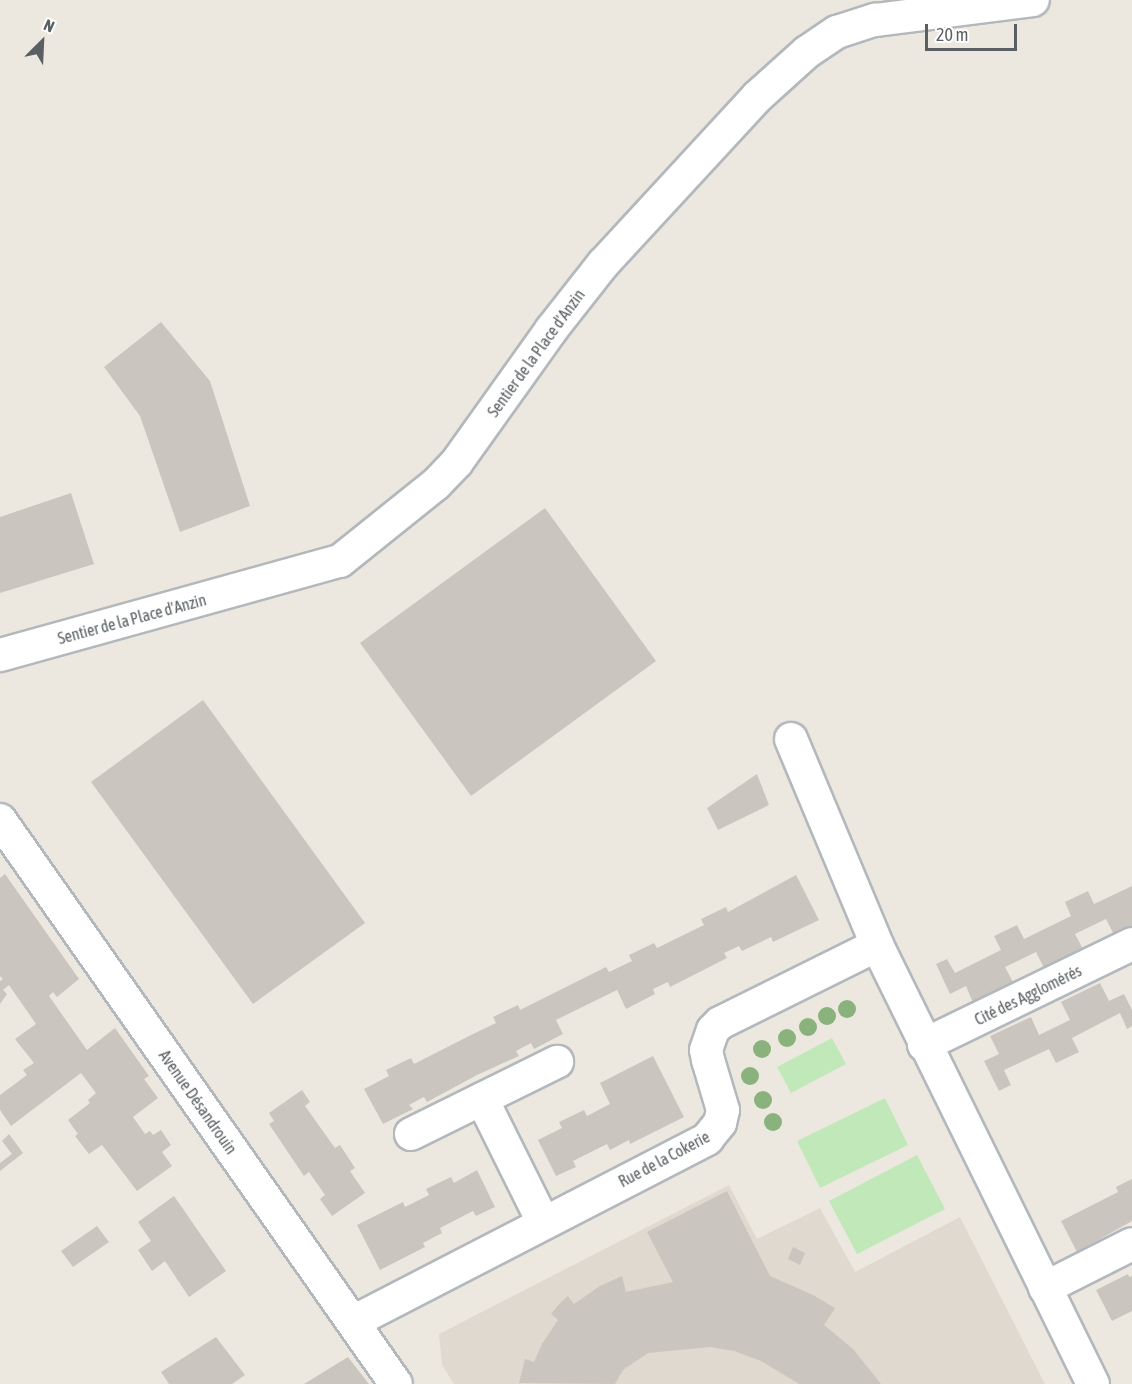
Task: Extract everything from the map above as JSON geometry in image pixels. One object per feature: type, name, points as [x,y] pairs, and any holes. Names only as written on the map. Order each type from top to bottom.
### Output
[{"type":"street","name":"Sentier de la Place d'Anzin","points":[[0,655],[340,561],[436,484],[457,462],[551,330],[603,264],[756,97],[807,52],[837,32],[875,20],[1033,0]]},
{"type":"street","points":[[791,739],[877,945],[924,1045],[1093,1384]]},
{"type":"street","name":"Avenue Désandrouin","points":[[0,820],[396,1384]]},
{"type":"street","name":"Cité des Agglomérés","points":[[924,1045],[1132,944]]},
{"type":"street","name":"Rue de la Cokerie","points":[[353,1322],[707,1139],[720,1123],[723,1110],[706,1050],[712,1030],[720,1023],[877,945]]},
{"type":"street","points":[[411,1134],[557,1062]]},
{"type":"street","points":[[482,1099],[543,1222]]},
{"type":"street","points":[[1045,1288],[1132,1244]]},
{"type":"shaded area","points":[[729,1185],[757,1239],[820,1208],[855,1272],[960,1217],[1045,1384],[454,1384],[442,1365],[439,1334]]},
{"type":"green space","points":[[832,1038],[846,1064],[791,1093],[777,1067]]},
{"type":"green space","points":[[885,1098],[908,1145],[820,1188],[797,1141]]},
{"type":"green space","points":[[917,1155],[945,1209],[857,1254],[829,1201]]},
{"type":"building","points":[[161,322],[210,381],[250,506],[180,532],[140,416],[104,367]]},
{"type":"building","points":[[71,493],[94,564],[0,593],[0,517]]},
{"type":"building","points":[[545,508],[656,661],[471,796],[360,643]]},
{"type":"building","points":[[203,700],[365,923],[253,1004],[91,782]]},
{"type":"building","points":[[757,774],[769,805],[718,830],[707,808]]},
{"type":"building","points":[[5,874],[79,979],[57,997],[53,992],[49,996],[87,1050],[115,1028],[149,1076],[144,1079],[158,1098],[133,1117],[145,1134],[150,1131],[153,1135],[161,1130],[171,1145],[162,1152],[172,1166],[137,1191],[102,1145],[89,1154],[75,1136],[78,1134],[68,1120],[90,1103],[88,1100],[96,1093],[81,1073],[11,1126],[0,1110],[0,1095],[27,1075],[23,1070],[34,1063],[15,1039],[36,1024],[9,985],[3,990],[7,994],[0,1004],[0,981],[3,979],[0,976],[0,878]]},
{"type":"building","points":[[796,875],[819,920],[773,942],[771,937],[742,951],[739,946],[724,953],[727,958],[670,987],[668,982],[653,989],[655,994],[626,1009],[617,990],[556,1020],[563,1034],[534,1049],[531,1043],[516,1051],[519,1056],[427,1102],[424,1097],[409,1105],[413,1109],[383,1124],[364,1089],[389,1076],[386,1070],[411,1058],[414,1064],[496,1023],[493,1017],[518,1005],[520,1010],[606,967],[609,972],[632,961],[629,955],[654,943],[657,948],[704,925],[701,919],[726,907],[728,912]]},
{"type":"building","points":[[1132,886],[1132,927],[1114,935],[1106,919],[1075,934],[1084,951],[1045,970],[1036,952],[1005,967],[1015,986],[974,1005],[966,986],[950,994],[936,964],[947,959],[955,973],[1001,950],[994,936],[1017,925],[1024,939],[1071,916],[1065,902],[1088,891],[1094,904]]},
{"type":"building","points":[[1100,983],[1109,1001],[1124,994],[1132,1010],[1132,1026],[1127,1029],[1120,1013],[1072,1038],[1079,1052],[1056,1063],[1049,1049],[1004,1070],[1011,1085],[999,1091],[984,1061],[999,1054],[990,1036],[1031,1017],[1039,1035],[1070,1020],[1061,1002]]},
{"type":"building","points":[[653,1056],[684,1117],[630,1144],[629,1140],[610,1150],[607,1144],[573,1161],[576,1167],[556,1176],[538,1140],[562,1128],[559,1122],[584,1110],[587,1116],[610,1104],[600,1083]]},
{"type":"building","points":[[302,1090],[310,1102],[305,1106],[335,1148],[340,1145],[355,1168],[350,1171],[365,1193],[332,1216],[320,1199],[325,1195],[309,1172],[304,1176],[269,1124],[274,1121],[269,1113]]},
{"type":"building","points":[[9,1134],[23,1153],[0,1171],[0,1163],[12,1154],[2,1141]]},
{"type":"building","points":[[477,1170],[495,1207],[476,1216],[473,1211],[440,1228],[442,1233],[423,1243],[425,1247],[380,1270],[357,1225],[403,1202],[405,1207],[429,1195],[426,1189],[451,1177],[454,1183]]},
{"type":"building","points":[[1132,1179],[1132,1221],[1077,1252],[1061,1221],[1118,1192],[1116,1187]]},
{"type":"building","points":[[727,1191],[770,1276],[813,1295],[835,1308],[824,1325],[853,1349],[881,1384],[799,1384],[761,1361],[734,1351],[710,1347],[648,1353],[623,1370],[615,1384],[519,1383],[525,1359],[534,1362],[542,1344],[558,1320],[551,1314],[561,1302],[568,1296],[574,1304],[600,1286],[622,1276],[626,1292],[673,1282],[647,1232]]},
{"type":"building","points":[[174,1196],[226,1271],[189,1297],[165,1261],[152,1271],[138,1250],[151,1241],[138,1222]]},
{"type":"building","points":[[97,1226],[109,1242],[73,1267],[61,1251]]},
{"type":"building","points":[[793,1247],[805,1253],[800,1265],[788,1259]]},
{"type":"building","points":[[1128,1274],[1129,1277],[1132,1276],[1132,1311],[1112,1321],[1096,1290]]},
{"type":"building","points":[[216,1337],[245,1375],[232,1384],[169,1384],[161,1372]]},
{"type":"building","points":[[348,1357],[369,1384],[304,1384]]}]
